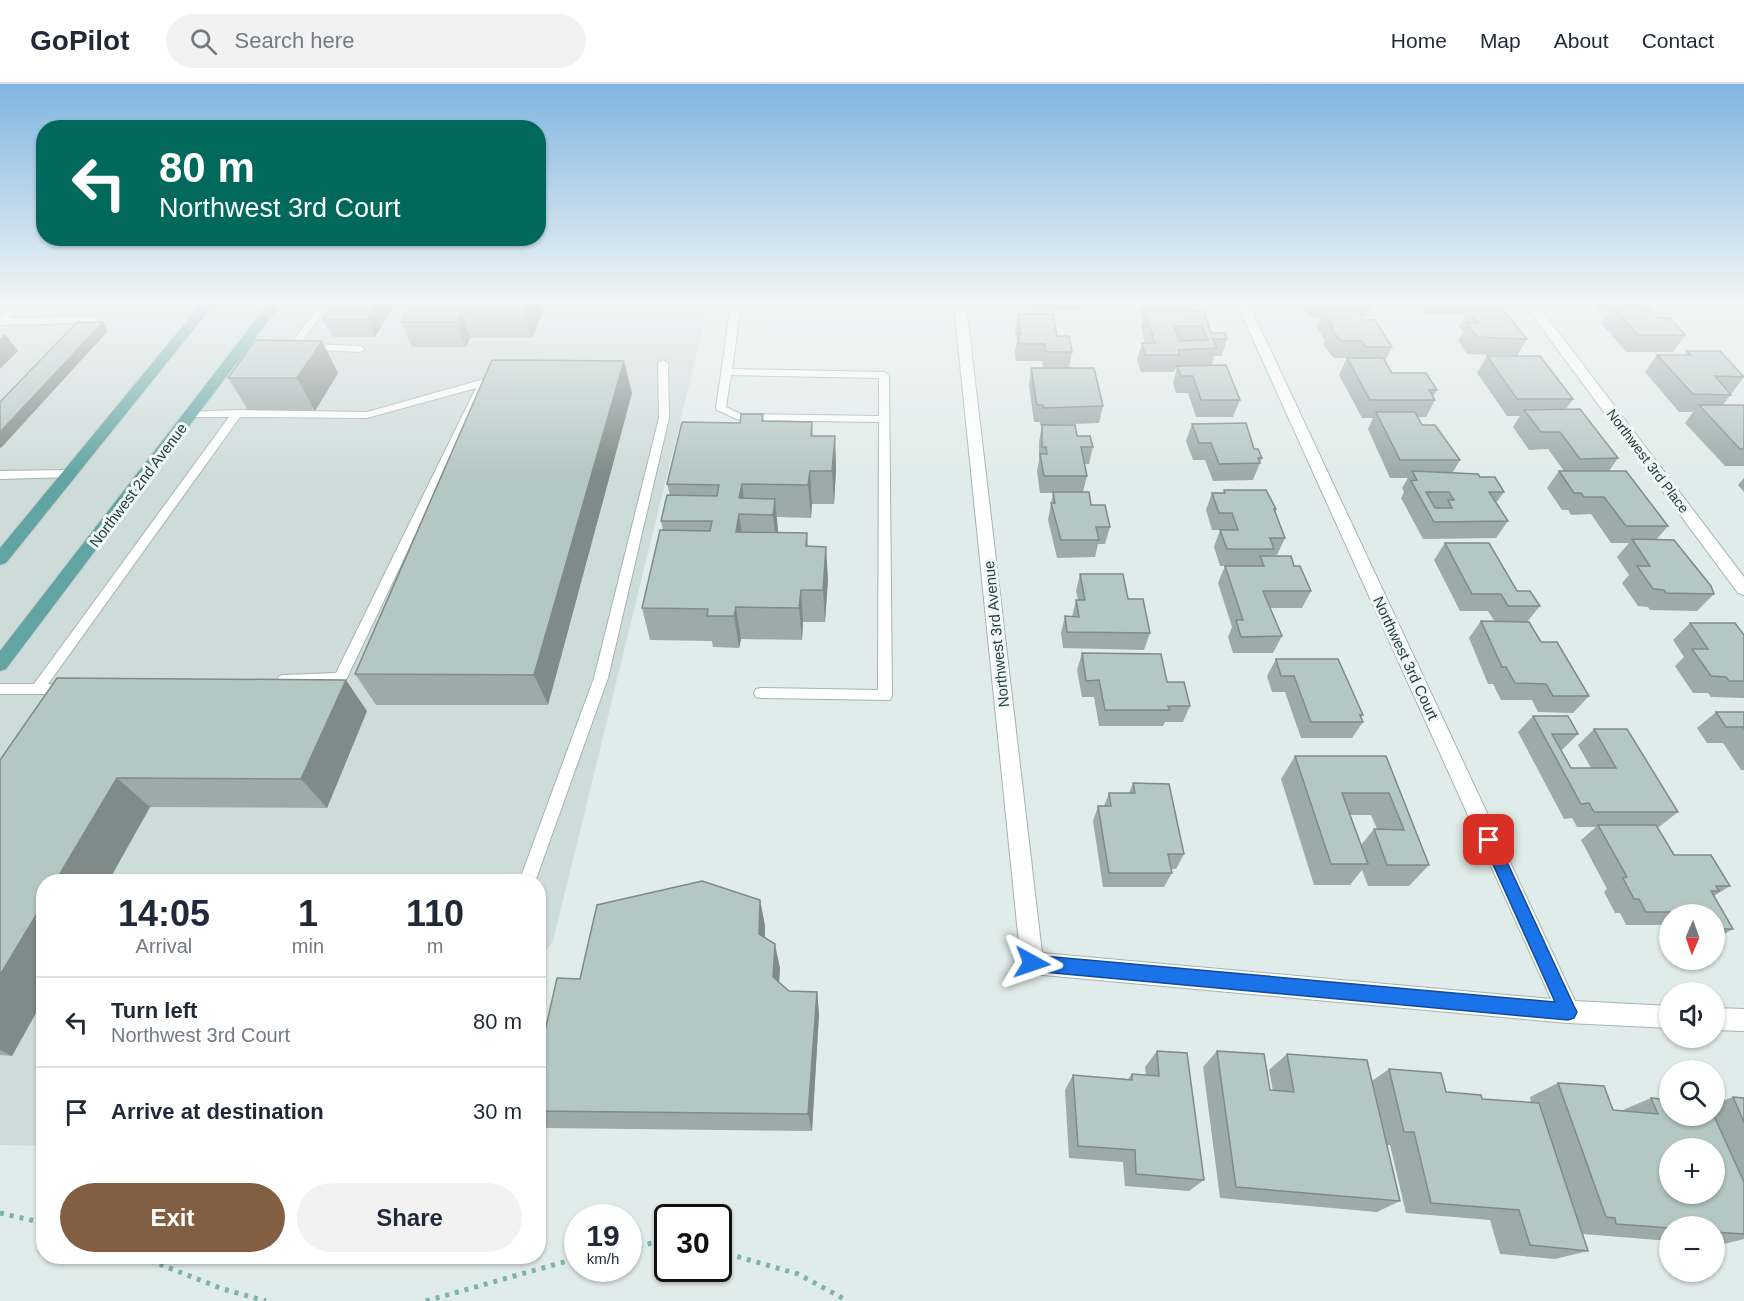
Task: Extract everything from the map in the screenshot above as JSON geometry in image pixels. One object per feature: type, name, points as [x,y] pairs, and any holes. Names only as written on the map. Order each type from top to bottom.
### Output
[{"type":"main road","points":[[0,559],[162,361]]},
{"type":"main road","name":"Northwest 2nd Avenue","points":[[0,664],[192,414],[236,361]]},
{"type":"street","name":"Northwest 3rd Avenue","points":[[966,361],[1032,963],[1568,1012]]},
{"type":"street","name":"Northwest 3rd Court","points":[[1269,361],[1568,1012]]},
{"type":"street","name":"Northwest 3rd Place","points":[[1573,361],[1744,589]]},
{"type":"street","points":[[1568,1012],[1659,1016]]},
{"type":"street","points":[[1725,1019],[1744,1020]]},
{"type":"lane","points":[[728,361],[721,408],[739,417],[884,419]]},
{"type":"lane","points":[[530,874],[601,678],[664,418],[663,363]]},
{"type":"lane","points":[[726,372],[884,375],[885,696],[761,693]]},
{"type":"lane","points":[[192,414],[367,415],[489,380],[340,678],[269,681]]},
{"type":"lane","points":[[37,690],[238,413]]},
{"type":"lane","points":[[0,475],[69,474]]},
{"type":"lane","points":[[0,689],[80,690]]},
{"type":"path","points":[[0,1213],[36,1221]]},
{"type":"path","points":[[732,1255],[798,1274],[848,1301]]},
{"type":"path","points":[[426,1301],[564,1262]]},
{"type":"path","points":[[159,1264],[223,1289],[266,1301]]},
{"type":"shaded area","points":[[0,361],[695,361],[553,941],[546,950],[546,874],[36,874],[36,1146],[0,1145]]},
{"type":"building","points":[[40,361],[67,361],[0,432],[0,402]]},
{"type":"building","points":[[240,361],[309,361],[297,378],[228,378]]},
{"type":"building","points":[[492,361],[624,361],[534,675],[355,674]]},
{"type":"building","points":[[1349,361],[1385,361],[1392,373],[1426,373],[1437,390],[1429,390],[1435,400],[1370,400]]},
{"type":"building","points":[[1490,361],[1544,361],[1573,399],[1517,399]]},
{"type":"building","points":[[1662,361],[1729,361],[1744,377],[1715,376],[1731,395],[1693,394]]},
{"type":"building","points":[[1226,365],[1240,400],[1201,400],[1193,376],[1181,376],[1177,366]]},
{"type":"building","points":[[1031,368],[1094,368],[1103,406],[1043,408],[1043,405],[1037,405]]},
{"type":"building","points":[[1699,405],[1744,405],[1744,449],[1740,449]]},
{"type":"building","points":[[1580,409],[1618,458],[1580,459],[1560,432],[1541,432],[1524,410]]},
{"type":"building","points":[[1376,412],[1415,412],[1422,425],[1435,425],[1460,460],[1400,460]]},
{"type":"building","points":[[741,414],[763,414],[762,421],[812,422],[811,436],[835,436],[832,471],[810,471],[808,485],[742,484],[739,498],[775,499],[773,515],[739,514],[736,532],[807,533],[806,546],[826,547],[823,590],[801,590],[799,608],[736,607],[734,616],[707,616],[708,609],[642,608],[660,530],[710,531],[712,521],[661,521],[667,495],[717,496],[719,485],[667,484],[682,422],[740,423]]},
{"type":"building","points":[[1246,423],[1254,449],[1258,449],[1262,458],[1258,458],[1260,463],[1219,464],[1211,443],[1199,443],[1192,424]]},
{"type":"building","points":[[1042,425],[1075,425],[1077,436],[1090,436],[1093,447],[1081,447],[1087,476],[1044,476],[1040,454],[1047,454],[1046,447],[1042,447]]},
{"type":"building","points":[[1412,471],[1495,477],[1504,492],[1489,492],[1508,521],[1434,522],[1411,481],[1417,480]],"holes":[[[1426,492],[1449,492],[1454,500],[1448,500],[1452,508],[1435,508]]]},
{"type":"building","points":[[1559,471],[1626,471],[1668,526],[1626,526],[1604,497],[1584,497],[1581,493],[1574,493]]},
{"type":"building","points":[[1224,490],[1266,490],[1276,509],[1274,509],[1285,538],[1270,538],[1274,549],[1227,549],[1220,530],[1238,530],[1232,513],[1219,513],[1212,493],[1225,493]]},
{"type":"building","points":[[1053,492],[1089,492],[1091,505],[1105,505],[1110,527],[1096,527],[1099,540],[1061,540],[1051,503],[1055,503]]},
{"type":"building","points":[[1632,539],[1674,540],[1711,586],[1714,594],[1666,593],[1664,590],[1653,589],[1637,566],[1650,566]]},
{"type":"building","points":[[1445,543],[1489,543],[1517,591],[1530,591],[1540,606],[1508,606],[1501,594],[1472,594]]},
{"type":"building","points":[[1260,556],[1291,556],[1294,566],[1300,566],[1311,591],[1263,591],[1282,636],[1241,637],[1236,620],[1243,620],[1225,566],[1264,566]]},
{"type":"building","points":[[1080,574],[1123,574],[1128,599],[1143,599],[1150,633],[1067,632],[1065,616],[1079,617],[1076,600],[1085,600]]},
{"type":"building","points":[[1481,621],[1529,622],[1541,642],[1557,642],[1589,696],[1553,696],[1546,684],[1515,683],[1506,667],[1502,667]]},
{"type":"building","points":[[1690,623],[1735,623],[1744,635],[1744,681],[1729,681],[1726,677],[1711,676],[1692,649],[1708,649]]},
{"type":"building","points":[[1082,653],[1161,654],[1167,682],[1184,682],[1190,706],[1168,706],[1170,710],[1105,710],[1099,680],[1086,681]]},
{"type":"building","points":[[1276,659],[1338,659],[1363,715],[1360,715],[1363,722],[1311,722],[1294,676],[1281,676]]},
{"type":"building","points":[[57,678],[346,680],[301,779],[117,778],[60,874],[36,874],[36,915],[0,975],[0,760]]},
{"type":"building","points":[[1716,712],[1744,712],[1744,729],[1743,727],[1726,727]]},
{"type":"building","points":[[1533,716],[1568,716],[1578,734],[1552,734],[1571,768],[1616,768],[1594,729],[1627,729],[1678,812],[1594,812],[1589,803],[1581,804]]},
{"type":"building","points":[[1295,756],[1386,756],[1429,865],[1387,865],[1374,829],[1404,830],[1389,793],[1342,793],[1368,864],[1331,864]]},
{"type":"building","points":[[1133,783],[1169,784],[1184,854],[1168,854],[1172,873],[1109,873],[1098,806],[1111,806],[1109,793],[1135,793]]},
{"type":"building","points":[[1598,825],[1656,825],[1674,855],[1711,855],[1730,886],[1716,886],[1719,891],[1711,891],[1719,904],[1659,904],[1659,912],[1646,912],[1639,899],[1634,899],[1623,878],[1627,877]]},
{"type":"building","points":[[702,881],[760,900],[759,934],[775,944],[773,977],[789,991],[817,992],[808,1114],[546,1111],[546,1027],[557,978],[580,979],[597,905]]},
{"type":"building","points":[[1725,915],[1733,929],[1725,929]]},
{"type":"building","points":[[1157,1051],[1187,1053],[1204,1180],[1136,1174],[1135,1150],[1078,1146],[1073,1075],[1132,1080],[1132,1074],[1159,1076]]},
{"type":"building","points":[[1217,1051],[1264,1054],[1270,1090],[1294,1092],[1287,1054],[1367,1060],[1400,1201],[1236,1187]]},
{"type":"building","points":[[1389,1069],[1441,1073],[1446,1092],[1481,1095],[1482,1099],[1539,1103],[1588,1251],[1530,1245],[1519,1210],[1431,1203],[1414,1132],[1404,1132]]},
{"type":"building","points":[[1558,1083],[1604,1086],[1613,1110],[1658,1114],[1651,1098],[1659,1099],[1659,1126],[1719,1126],[1724,1138],[1659,1138],[1659,1204],[1725,1204],[1725,1140],[1744,1182],[1744,1234],[1725,1233],[1725,1216],[1659,1216],[1659,1227],[1616,1224],[1615,1218],[1606,1217]]},
{"type":"building","points":[[1733,1097],[1744,1098],[1744,1122]]},
{"type":"route","points":[[1032,963],[1568,1012],[1489,840]]}]
